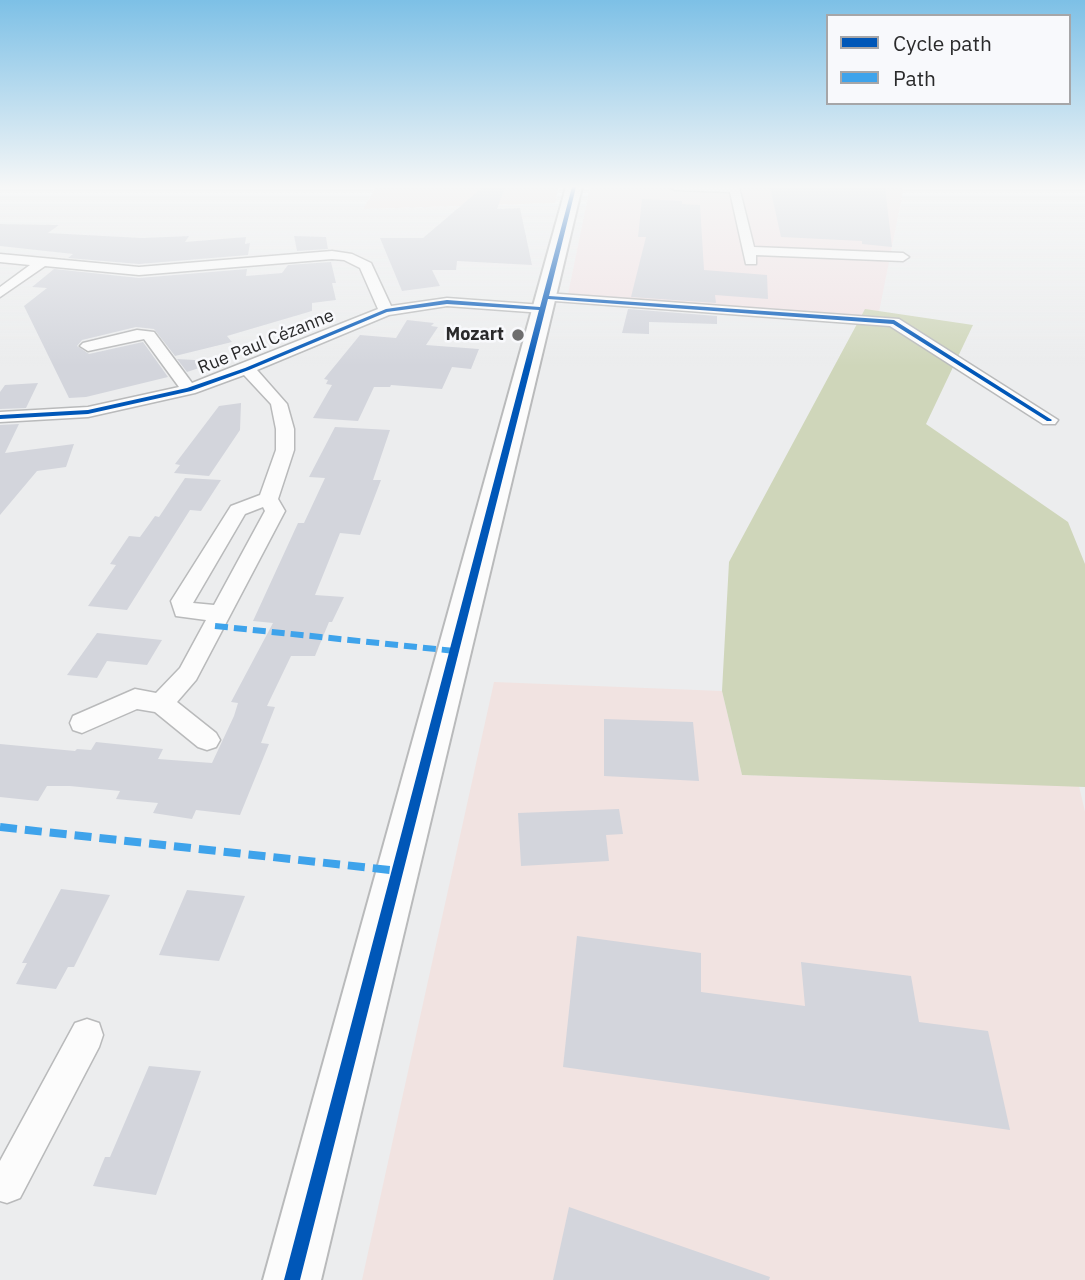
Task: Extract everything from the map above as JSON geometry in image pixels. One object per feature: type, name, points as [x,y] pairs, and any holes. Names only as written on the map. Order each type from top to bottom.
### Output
[{"type":"main road","points":[[292,1280],[559,247]]},
{"type":"street","points":[[748,247],[750,256],[903,257]]},
{"type":"street","points":[[0,258],[139,271],[332,255],[346,257],[366,266],[386,311]]},
{"type":"street","points":[[0,293],[43,262]]},
{"type":"street","name":"Rue Paul Cézanne","points":[[0,417],[88,412],[189,390],[386,311],[447,302],[544,303]]},
{"type":"street","points":[[544,303],[894,322],[1049,420]]},
{"type":"street","points":[[89,346],[137,334],[149,335],[189,390]]},
{"type":"street","points":[[161,703],[188,674],[275,511],[268,499],[285,450],[285,429],[279,404],[268,388],[247,369]]},
{"type":"street","points":[[221,614],[184,610],[182,601],[238,510],[268,499]]},
{"type":"street","points":[[82,723],[135,699],[161,703],[207,740]]},
{"type":"street","points":[[2,1189],[87,1035]]},
{"type":"shaded area","points":[[578,247],[892,247],[878,317],[568,294]]},
{"type":"shaded area","points":[[494,682],[722,691],[742,775],[1079,786],[1085,812],[1085,1280],[362,1280]]},
{"type":"green space","points":[[865,309],[973,325],[926,424],[1068,522],[1085,564],[1085,787],[742,775],[722,691],[729,562]]},
{"type":"building","points":[[7,247],[249,247],[248,255],[139,264],[68,258],[73,254]]},
{"type":"building","points":[[296,247],[328,247],[328,249],[297,251]]},
{"type":"building","points":[[384,247],[528,247],[532,265],[457,261],[456,270],[432,270],[440,286],[402,291]]},
{"type":"building","points":[[644,247],[703,247],[704,270],[767,275],[768,299],[715,295],[716,303],[631,297]]},
{"type":"building","points":[[331,262],[336,283],[332,283],[336,300],[312,303],[312,311],[227,336],[232,342],[175,356],[154,329],[136,327],[82,340],[77,346],[89,354],[143,342],[168,377],[86,397],[69,398],[24,306],[47,288],[32,287],[54,269],[139,278],[247,269],[246,276],[282,273],[288,265]]},
{"type":"building","points":[[628,309],[717,316],[717,324],[649,322],[649,334],[622,333]]},
{"type":"building","points":[[407,320],[434,323],[431,326],[438,327],[426,345],[479,349],[471,369],[452,367],[442,389],[391,385],[374,387],[358,421],[313,418],[332,385],[326,384],[328,380],[324,379],[360,335],[396,338]]},
{"type":"building","points":[[177,359],[213,361],[214,363],[187,372]]},
{"type":"building","points":[[38,383],[26,408],[0,409],[0,392],[5,385]]},
{"type":"building","points":[[241,403],[240,430],[209,476],[174,473],[180,465],[175,464],[219,406]]},
{"type":"building","points":[[19,424],[5,453],[74,444],[66,467],[37,471],[0,515],[0,425]]},
{"type":"building","points":[[335,427],[390,430],[373,480],[381,480],[360,535],[340,533],[315,595],[344,597],[332,622],[329,622],[315,656],[291,656],[267,706],[275,707],[261,743],[269,744],[240,815],[196,810],[192,819],[153,813],[158,803],[116,799],[120,791],[70,786],[47,786],[38,801],[0,797],[0,744],[75,751],[91,750],[96,742],[163,749],[158,759],[212,763],[238,703],[231,702],[273,623],[253,621],[298,523],[304,523],[325,478],[309,477]]},
{"type":"building","points":[[185,478],[221,480],[201,511],[190,510],[127,610],[88,606],[116,565],[110,564],[129,536],[140,537],[155,516],[159,517]]},
{"type":"building","points":[[97,633],[162,640],[147,665],[107,661],[97,678],[67,675]]},
{"type":"building","points":[[604,719],[693,722],[699,781],[604,776]]},
{"type":"building","points":[[619,809],[623,834],[606,835],[609,861],[521,866],[518,813]]},
{"type":"building","points":[[61,889],[110,895],[74,967],[68,967],[56,989],[16,984],[27,963],[22,963]]},
{"type":"building","points":[[187,890],[245,896],[219,961],[159,955]]},
{"type":"building","points":[[577,936],[701,953],[701,992],[805,1006],[801,962],[911,976],[919,1022],[988,1031],[1010,1130],[563,1067]]},
{"type":"building","points":[[149,1066],[201,1071],[156,1195],[93,1186],[105,1157],[110,1157]]},
{"type":"building","points":[[569,1207],[770,1277],[769,1280],[553,1280]]},
{"type":"marked path","points":[[215,626],[455,651]]},
{"type":"marked path","points":[[0,827],[399,871]]},
{"type":"cycle path","points":[[292,1280],[559,247]]},
{"type":"cycle path","points":[[546,297],[894,322],[1049,420]]},
{"type":"cycle path","points":[[0,417],[88,412],[189,390],[386,311],[447,302],[543,309]]},
{"type":"place","name":"Mozart","points":[[518,335]]}]
